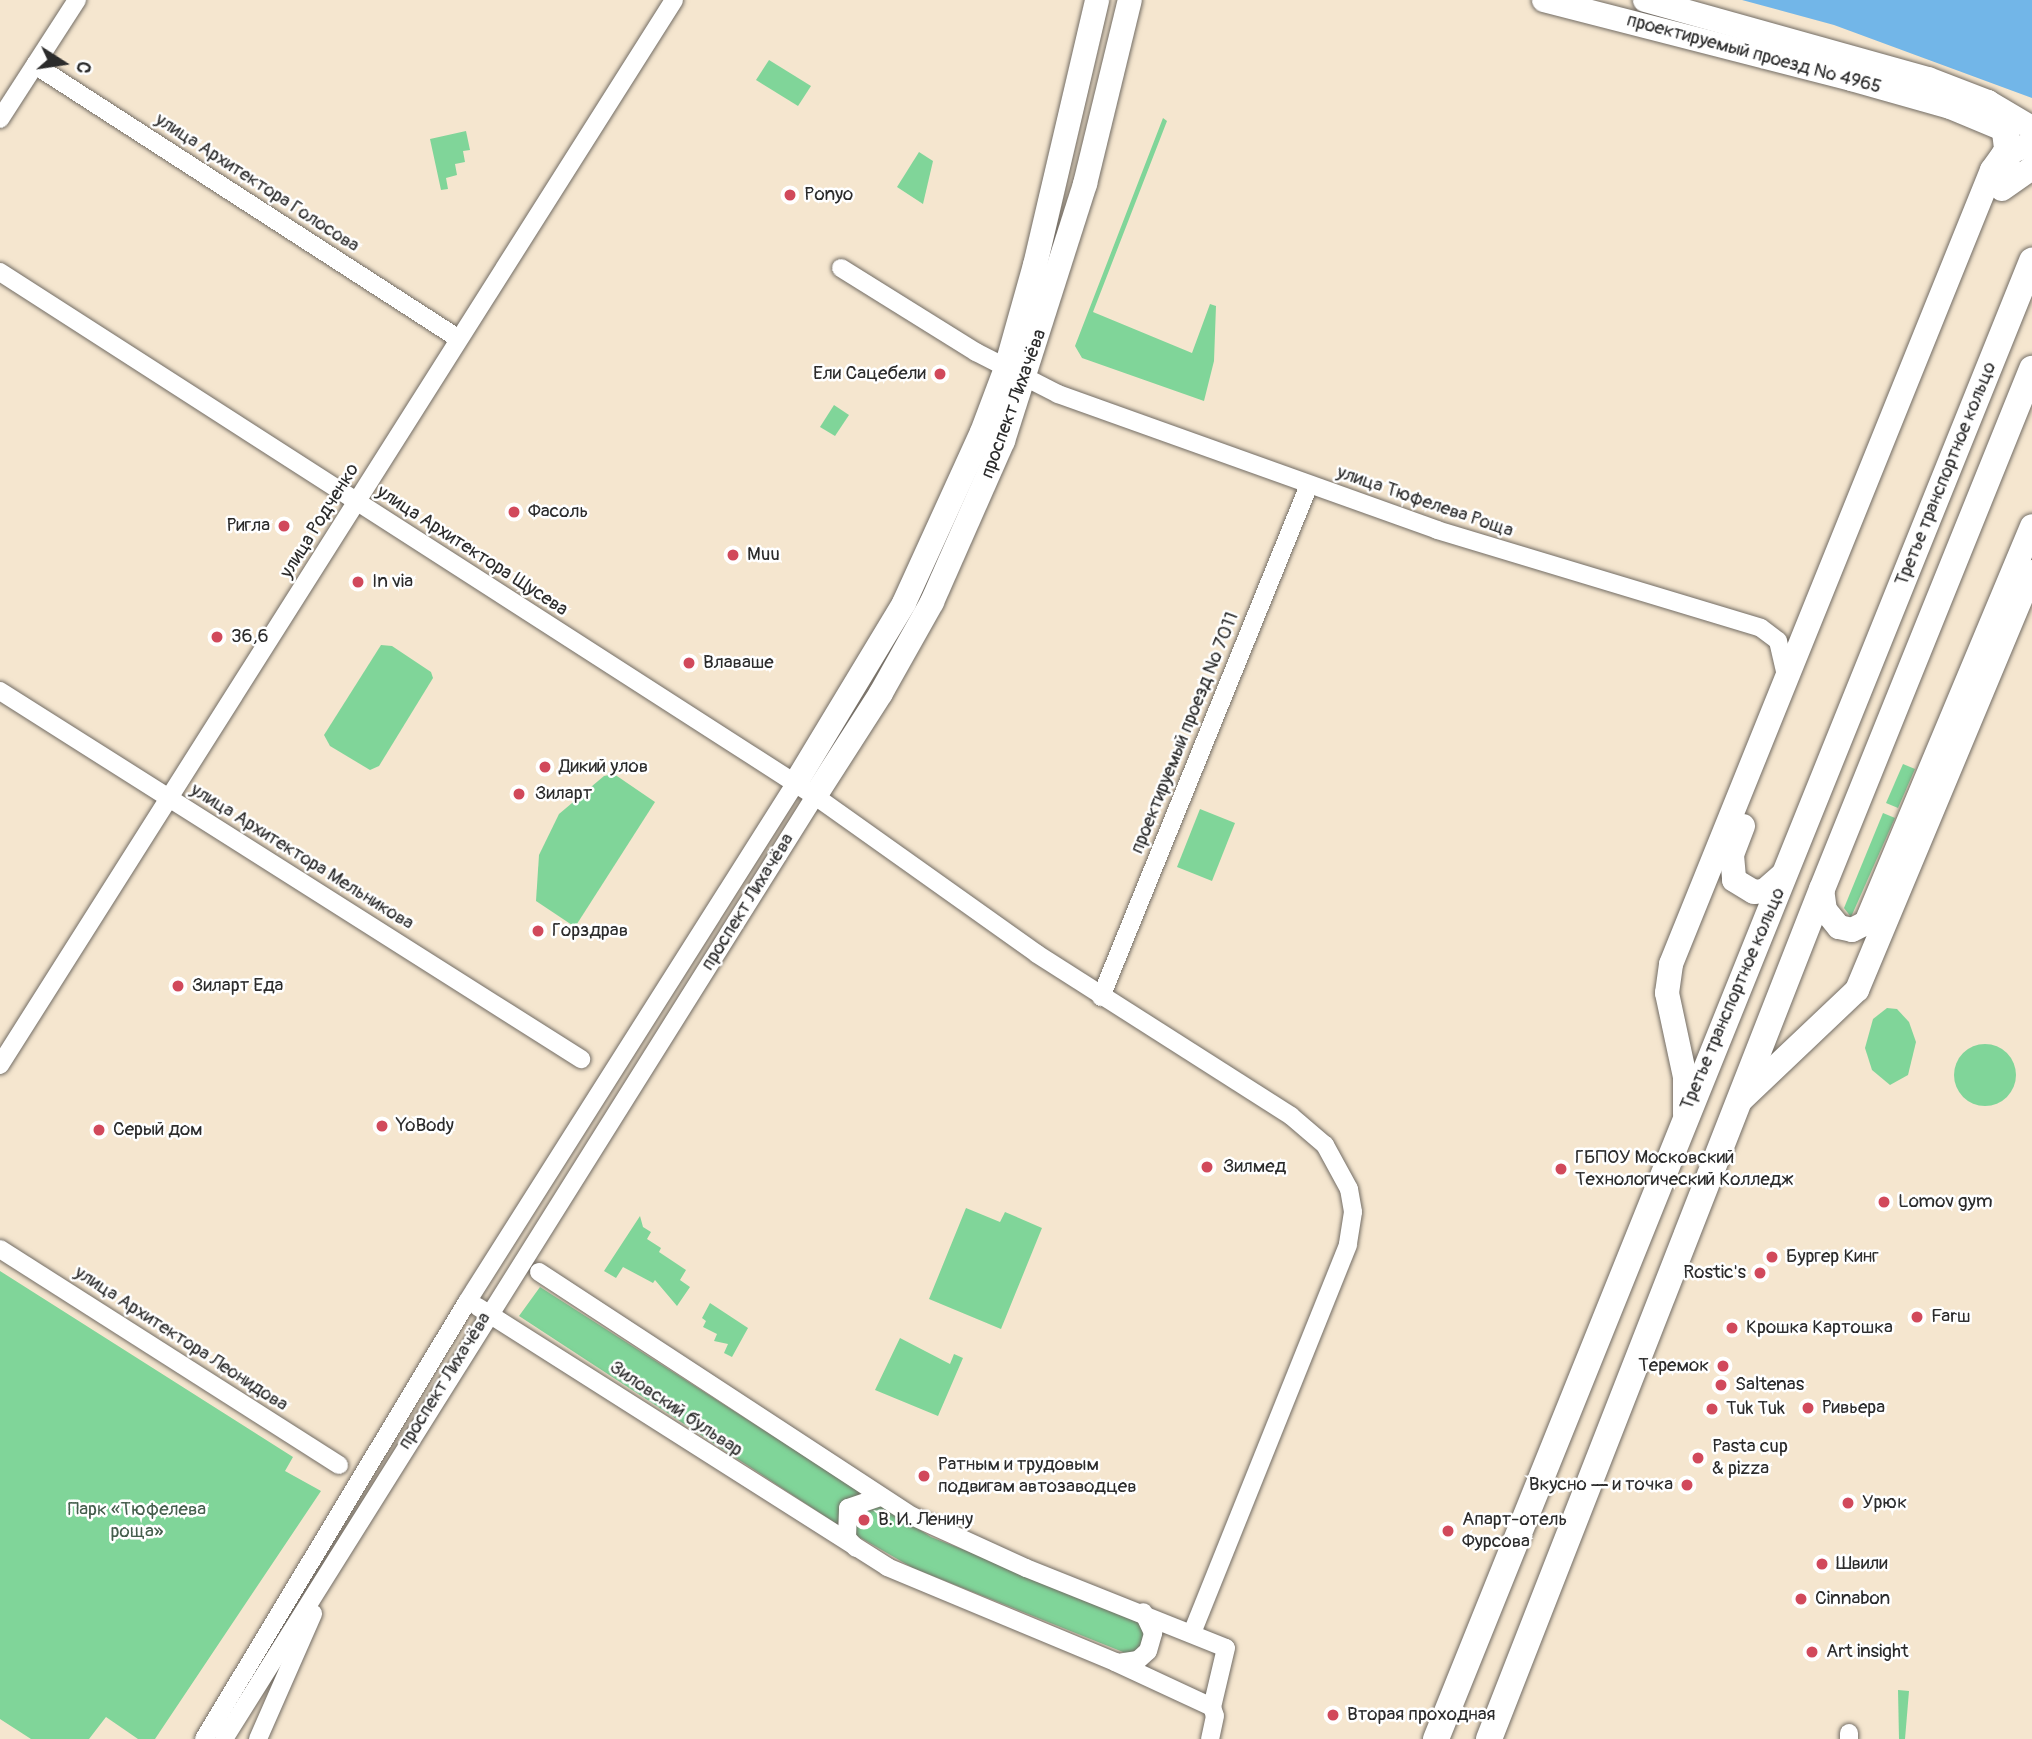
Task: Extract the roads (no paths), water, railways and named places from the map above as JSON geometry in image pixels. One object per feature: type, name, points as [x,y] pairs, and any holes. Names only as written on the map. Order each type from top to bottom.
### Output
[{"type":"main road","name":"проспект Лихачёва","points":[[1016,373],[1035,265],[1097,0]]},
{"type":"main road","name":"проспект Лихачёва","points":[[805,790],[881,693],[932,602],[976,507],[1016,373],[1086,184],[1130,0]]},
{"type":"main road","name":"проектируемый проезд № 4965","points":[[1544,0],[1765,55],[1962,111],[2002,128]]},
{"type":"main road","name":"проектируемый проезд № 4965","points":[[1645,0],[1856,55],[1988,102],[2027,142]]},
{"type":"main road","points":[[1685,1114],[1685,1077],[1667,993],[1671,964],[1786,677],[1997,180],[2027,142],[2002,128],[1988,102]]},
{"type":"main road","points":[[1786,873],[1772,888],[1754,892],[1734,880],[1732,855],[1997,180],[1984,140],[1962,111]]},
{"type":"main road","points":[[1997,180],[2032,168]]},
{"type":"main road","name":"Третье транспортное кольцо","points":[[1436,1739],[1685,1114],[1786,873],[2032,261]]},
{"type":"main road","name":"Третье транспортное кольцо","points":[[1489,1739],[1822,889],[2032,369]]},
{"type":"main road","points":[[1822,889],[1825,910],[1839,927],[1852,930],[1866,923],[2032,526]]},
{"type":"main road","points":[[1741,1100],[1857,990],[2032,572]]},
{"type":"street","points":[[0,119],[77,0]]},
{"type":"street","name":"улица Родченко","points":[[0,1065],[674,0]]},
{"type":"street","name":"улица Архитектора Голосова","points":[[35,65],[456,337]]},
{"type":"street","name":"улица Тюфелева Роща","points":[[841,268],[1016,373],[1058,394],[1501,551],[1760,628],[1779,641],[1786,677]]},
{"type":"street","name":"улица Архитектора Щусева","points":[[0,272],[805,790],[1101,997],[1310,1131],[1334,1157],[1353,1212],[1338,1276],[1192,1633]]},
{"type":"street","name":"проектируемый проезд № 7011","points":[[1101,997],[1309,485]]},
{"type":"street","name":"улица Архитектора Мельникова","points":[[0,691],[581,1059]]},
{"type":"street","name":"проспект Лихачёва","points":[[204,1739],[467,1302],[805,790]]},
{"type":"street","name":"проспект Лихачёва","points":[[224,1739],[488,1312],[805,790]]},
{"type":"street","name":"улица Архитектора Леонидова","points":[[0,1249],[339,1465]]},
{"type":"street","name":"Зиловский бульвар","points":[[467,1302],[488,1312],[861,1553],[1118,1663],[1214,1712],[1226,1648],[958,1539],[880,1497],[540,1272]]},
{"type":"street","points":[[861,1553],[846,1538],[848,1508],[880,1497]]},
{"type":"street","points":[[258,1739],[324,1589]]},
{"type":"street","points":[[1118,1663],[1138,1660],[1148,1651],[1153,1633],[1143,1612]]},
{"type":"street","points":[[1210,1739],[1214,1712]]},
{"type":"water","points":[[1742,0],[2032,0],[2032,98],[1834,25]]},
{"type":"place","name":"Ponyo","points":[[790,195]]},
{"type":"place","name":"Ели Сацебели","points":[[940,374]]},
{"type":"place","name":"Фасоль","points":[[514,512]]},
{"type":"place","name":"Ригла","points":[[284,526]]},
{"type":"place","name":"Muu","points":[[733,555]]},
{"type":"place","name":"In via","points":[[358,582]]},
{"type":"place","name":"36,6","points":[[217,637]]},
{"type":"place","name":"Влаваше","points":[[689,663]]},
{"type":"place","name":"Дикий улов","points":[[545,767]]},
{"type":"place","name":"Зиларт","points":[[519,794]]},
{"type":"place","name":"Горздрав","points":[[538,931]]},
{"type":"place","name":"Зиларт Еда","points":[[178,986]]},
{"type":"place","name":"YoBody","points":[[382,1126]]},
{"type":"place","name":"Серый дом","points":[[99,1130]]},
{"type":"place","name":"Зилмед","points":[[1207,1167]]},
{"type":"place","name":"ГБПОУ Московский Технологический Колледж","points":[[1561,1169]]},
{"type":"place","name":"Lomov gym","points":[[1884,1202]]},
{"type":"place","name":"Бургер Кинг","points":[[1772,1257]]},
{"type":"place","name":"Rostic's","points":[[1760,1273]]},
{"type":"place","name":"Farш","points":[[1917,1317]]},
{"type":"place","name":"Крошка Картошка","points":[[1732,1328]]},
{"type":"place","name":"Теремок","points":[[1723,1366]]},
{"type":"place","name":"Saltenas","points":[[1721,1385]]},
{"type":"place","name":"Ривьера","points":[[1808,1408]]},
{"type":"place","name":"Tuk Tuk","points":[[1712,1409]]},
{"type":"place","name":"Pasta cup & pizza","points":[[1698,1458]]},
{"type":"place","name":"Ратным и трудовым подвигам автозаводцев","points":[[924,1476]]},
{"type":"place","name":"Вкусно — и точка","points":[[1687,1485]]},
{"type":"place","name":"Урюк","points":[[1848,1503]]},
{"type":"place","name":"В. И. Ленину","points":[[864,1520]]},
{"type":"place","name":"Апарт-отель Фурсова","points":[[1448,1531]]},
{"type":"place","name":"Швили","points":[[1822,1564]]},
{"type":"place","name":"Cinnabon","points":[[1801,1599]]},
{"type":"place","name":"Art insight","points":[[1812,1652]]},
{"type":"place","name":"Вторая проходная","points":[[1333,1715]]},
{"type":"park label","name":"Парк «Тюфелева роща»","points":[[137,1521]]}]
